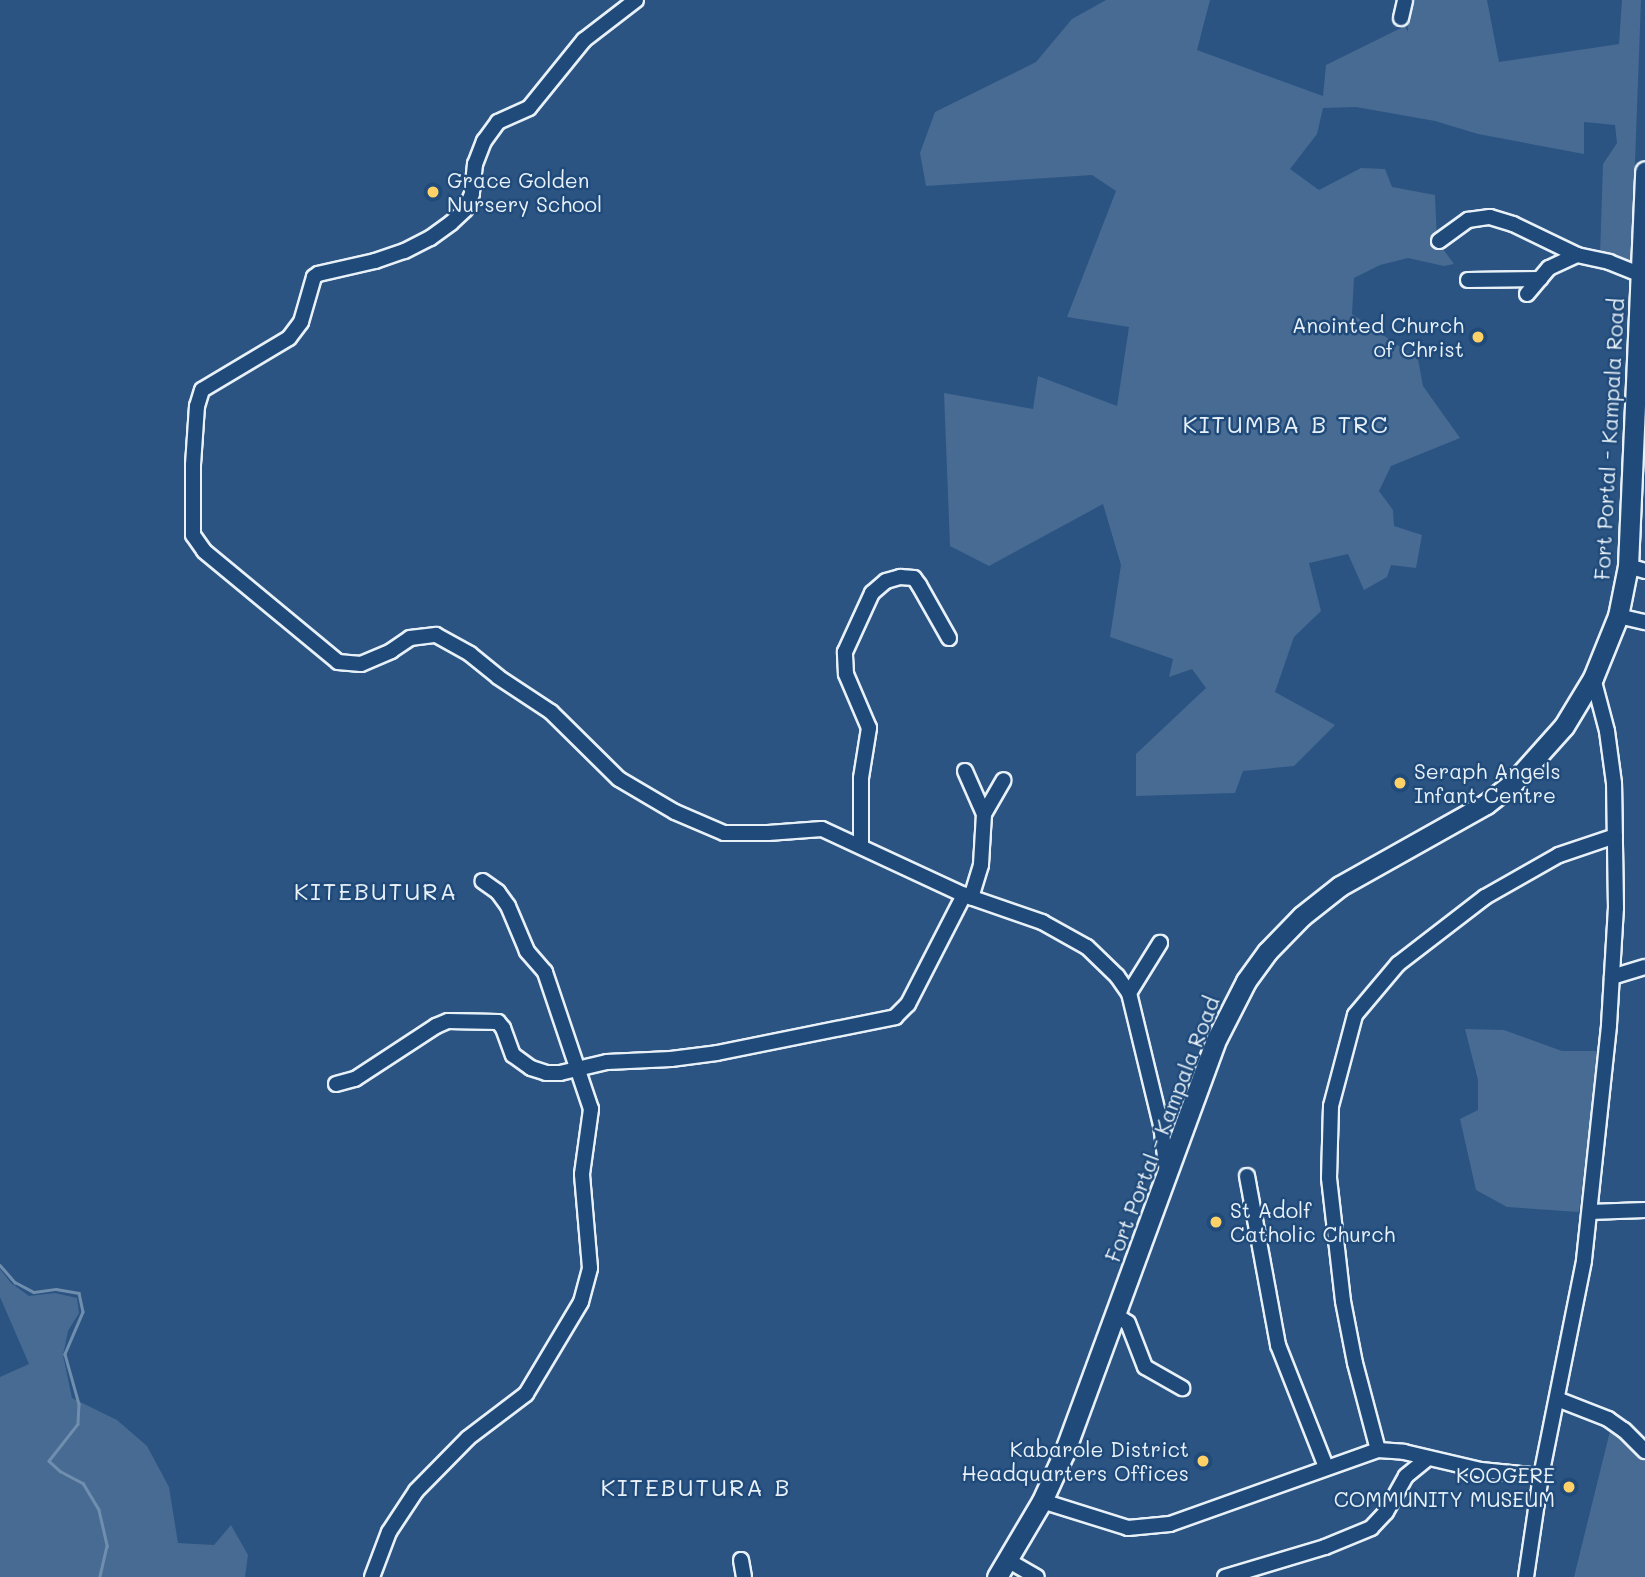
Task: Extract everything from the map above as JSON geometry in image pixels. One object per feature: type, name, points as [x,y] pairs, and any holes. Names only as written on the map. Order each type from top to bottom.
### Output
[{"type":"highway","name":"Fort Portal - Kampala Road","points":[[997,1577],[1009,1561],[1042,1501],[1084,1406],[1227,1015],[1267,952],[1302,916],[1340,886],[1486,804],[1513,783],[1564,726],[1593,678],[1636,569],[1645,171]]},
{"type":"street","points":[[636,0],[584,40],[529,108],[498,122],[479,152],[472,194],[465,210],[452,223],[404,251],[375,261],[318,274],[314,277],[301,322],[289,338],[202,390],[197,406],[194,441],[193,535],[204,551],[338,662],[361,664],[391,651],[410,638],[436,635],[470,654],[498,677],[551,712],[619,779],[675,812],[724,833],[768,834],[822,829],[862,846],[895,866],[968,897],[1042,922],[1070,937],[1098,957],[1129,993],[1161,1125],[1168,1174]]},
{"type":"street","points":[[1401,18],[1405,0]]},
{"type":"street","points":[[1439,241],[1468,220],[1490,217],[1513,224],[1577,255],[1601,259],[1641,275]]},
{"type":"street","points":[[1527,294],[1558,262],[1577,255]]},
{"type":"street","points":[[1468,280],[1540,279]]},
{"type":"street","points":[[862,846],[861,778],[869,728],[846,674],[845,652],[872,593],[886,581],[900,577],[914,578],[949,638]]},
{"type":"street","points":[[1618,616],[1645,622]]},
{"type":"street","points":[[1525,1577],[1541,1476],[1576,1311],[1590,1212],[1612,976],[1616,908],[1612,759],[1593,678]]},
{"type":"street","points":[[965,771],[984,814]]},
{"type":"street","points":[[336,1084],[355,1079],[436,1026],[448,1021],[498,1022],[513,1055],[531,1068],[546,1073],[579,1070],[607,1062],[671,1059],[717,1053],[895,1017],[908,1004],[968,897],[981,864],[984,814],[1004,780]]},
{"type":"street","points":[[1378,1450],[1355,1363],[1343,1301],[1329,1178],[1331,1106],[1355,1015],[1398,964],[1485,898],[1542,868],[1559,855],[1615,836]]},
{"type":"street","points":[[372,1577],[389,1532],[416,1491],[468,1438],[520,1401],[581,1302],[590,1268],[582,1174],[591,1109],[545,972],[527,951],[508,906],[482,881]]},
{"type":"street","points":[[1129,993],[1160,943]]},
{"type":"street","points":[[1612,976],[1645,967]]},
{"type":"street","points":[[1247,1176],[1279,1345],[1326,1467]]},
{"type":"street","points":[[1590,1212],[1645,1210]]},
{"type":"street","points":[[1116,1315],[1128,1323],[1145,1367],[1182,1388]]},
{"type":"street","points":[[1557,1399],[1608,1419],[1624,1430],[1645,1451]]},
{"type":"street","points":[[1042,1501],[1115,1526],[1143,1528],[1170,1524],[1378,1450],[1481,1470],[1541,1476]]},
{"type":"street","points":[[1225,1577],[1325,1547],[1371,1528],[1386,1512],[1406,1476],[1428,1458]]},
{"type":"street","points":[[741,1560],[744,1577]]},
{"type":"street","points":[[1009,1561],[1037,1577]]},
{"type":"shaded area","points":[[1106,0],[1210,0],[1197,50],[1323,96],[1326,65],[1405,26],[1408,32],[1407,0],[1487,0],[1499,62],[1619,44],[1622,0],[1641,0],[1631,271],[1600,256],[1603,164],[1617,143],[1615,125],[1584,122],[1584,154],[1478,134],[1435,121],[1356,107],[1323,108],[1317,134],[1290,169],[1319,190],[1361,168],[1385,169],[1392,187],[1435,195],[1437,241],[1454,264],[1444,266],[1408,258],[1380,265],[1354,278],[1352,314],[1418,359],[1423,386],[1460,438],[1391,466],[1379,491],[1393,510],[1394,526],[1422,535],[1416,568],[1391,565],[1387,577],[1364,590],[1348,554],[1309,563],[1321,611],[1294,637],[1275,692],[1335,725],[1294,766],[1243,771],[1235,793],[1136,796],[1136,754],[1206,688],[1192,669],[1169,677],[1173,659],[1110,637],[1121,565],[1103,504],[989,566],[950,546],[944,393],[1033,409],[1038,376],[1117,406],[1129,327],[1067,317],[1116,191],[1092,175],[926,186],[920,153],[935,112],[1036,62],[1072,19]]},
{"type":"shaded area","points":[[1465,1029],[1504,1030],[1562,1051],[1599,1051],[1579,1212],[1507,1207],[1476,1190],[1460,1119],[1478,1110],[1478,1080]]},
{"type":"shaded area","points":[[0,1269],[11,1283],[29,1296],[55,1293],[77,1298],[79,1313],[68,1331],[63,1355],[72,1398],[117,1420],[147,1446],[169,1487],[178,1543],[214,1545],[231,1525],[248,1555],[245,1577],[0,1577],[0,1377],[29,1364],[0,1297]]},
{"type":"shaded area","points":[[1611,1427],[1645,1456],[1645,1577],[1574,1577]]},
{"type":"waterway","points":[[0,1265],[15,1282],[34,1292],[56,1289],[79,1293],[83,1312],[65,1354],[79,1404],[78,1424],[49,1461],[60,1471],[83,1483],[99,1510],[107,1546],[100,1577]]},
{"type":"place","name":"Grace Golden Nursery School","points":[[433,192]]},
{"type":"place","name":"Anointed Church of Christ","points":[[1478,337]]},
{"type":"place","name":"Seraph Angels Infant Centre","points":[[1400,783]]},
{"type":"place","name":"St Adolf Catholic Church","points":[[1216,1222]]},
{"type":"place","name":"Kabarole District Headquarters Offices","points":[[1203,1461]]},
{"type":"place","name":"KOOGERE COMMUNITY MUSEUM","points":[[1569,1487]]},
{"type":"district","name":"KITUMBA B TRC","points":[[1286,424]]},
{"type":"district","name":"KITEBUTURA","points":[[376,891]]},
{"type":"district","name":"KITEBUTURA B","points":[[696,1487]]}]
